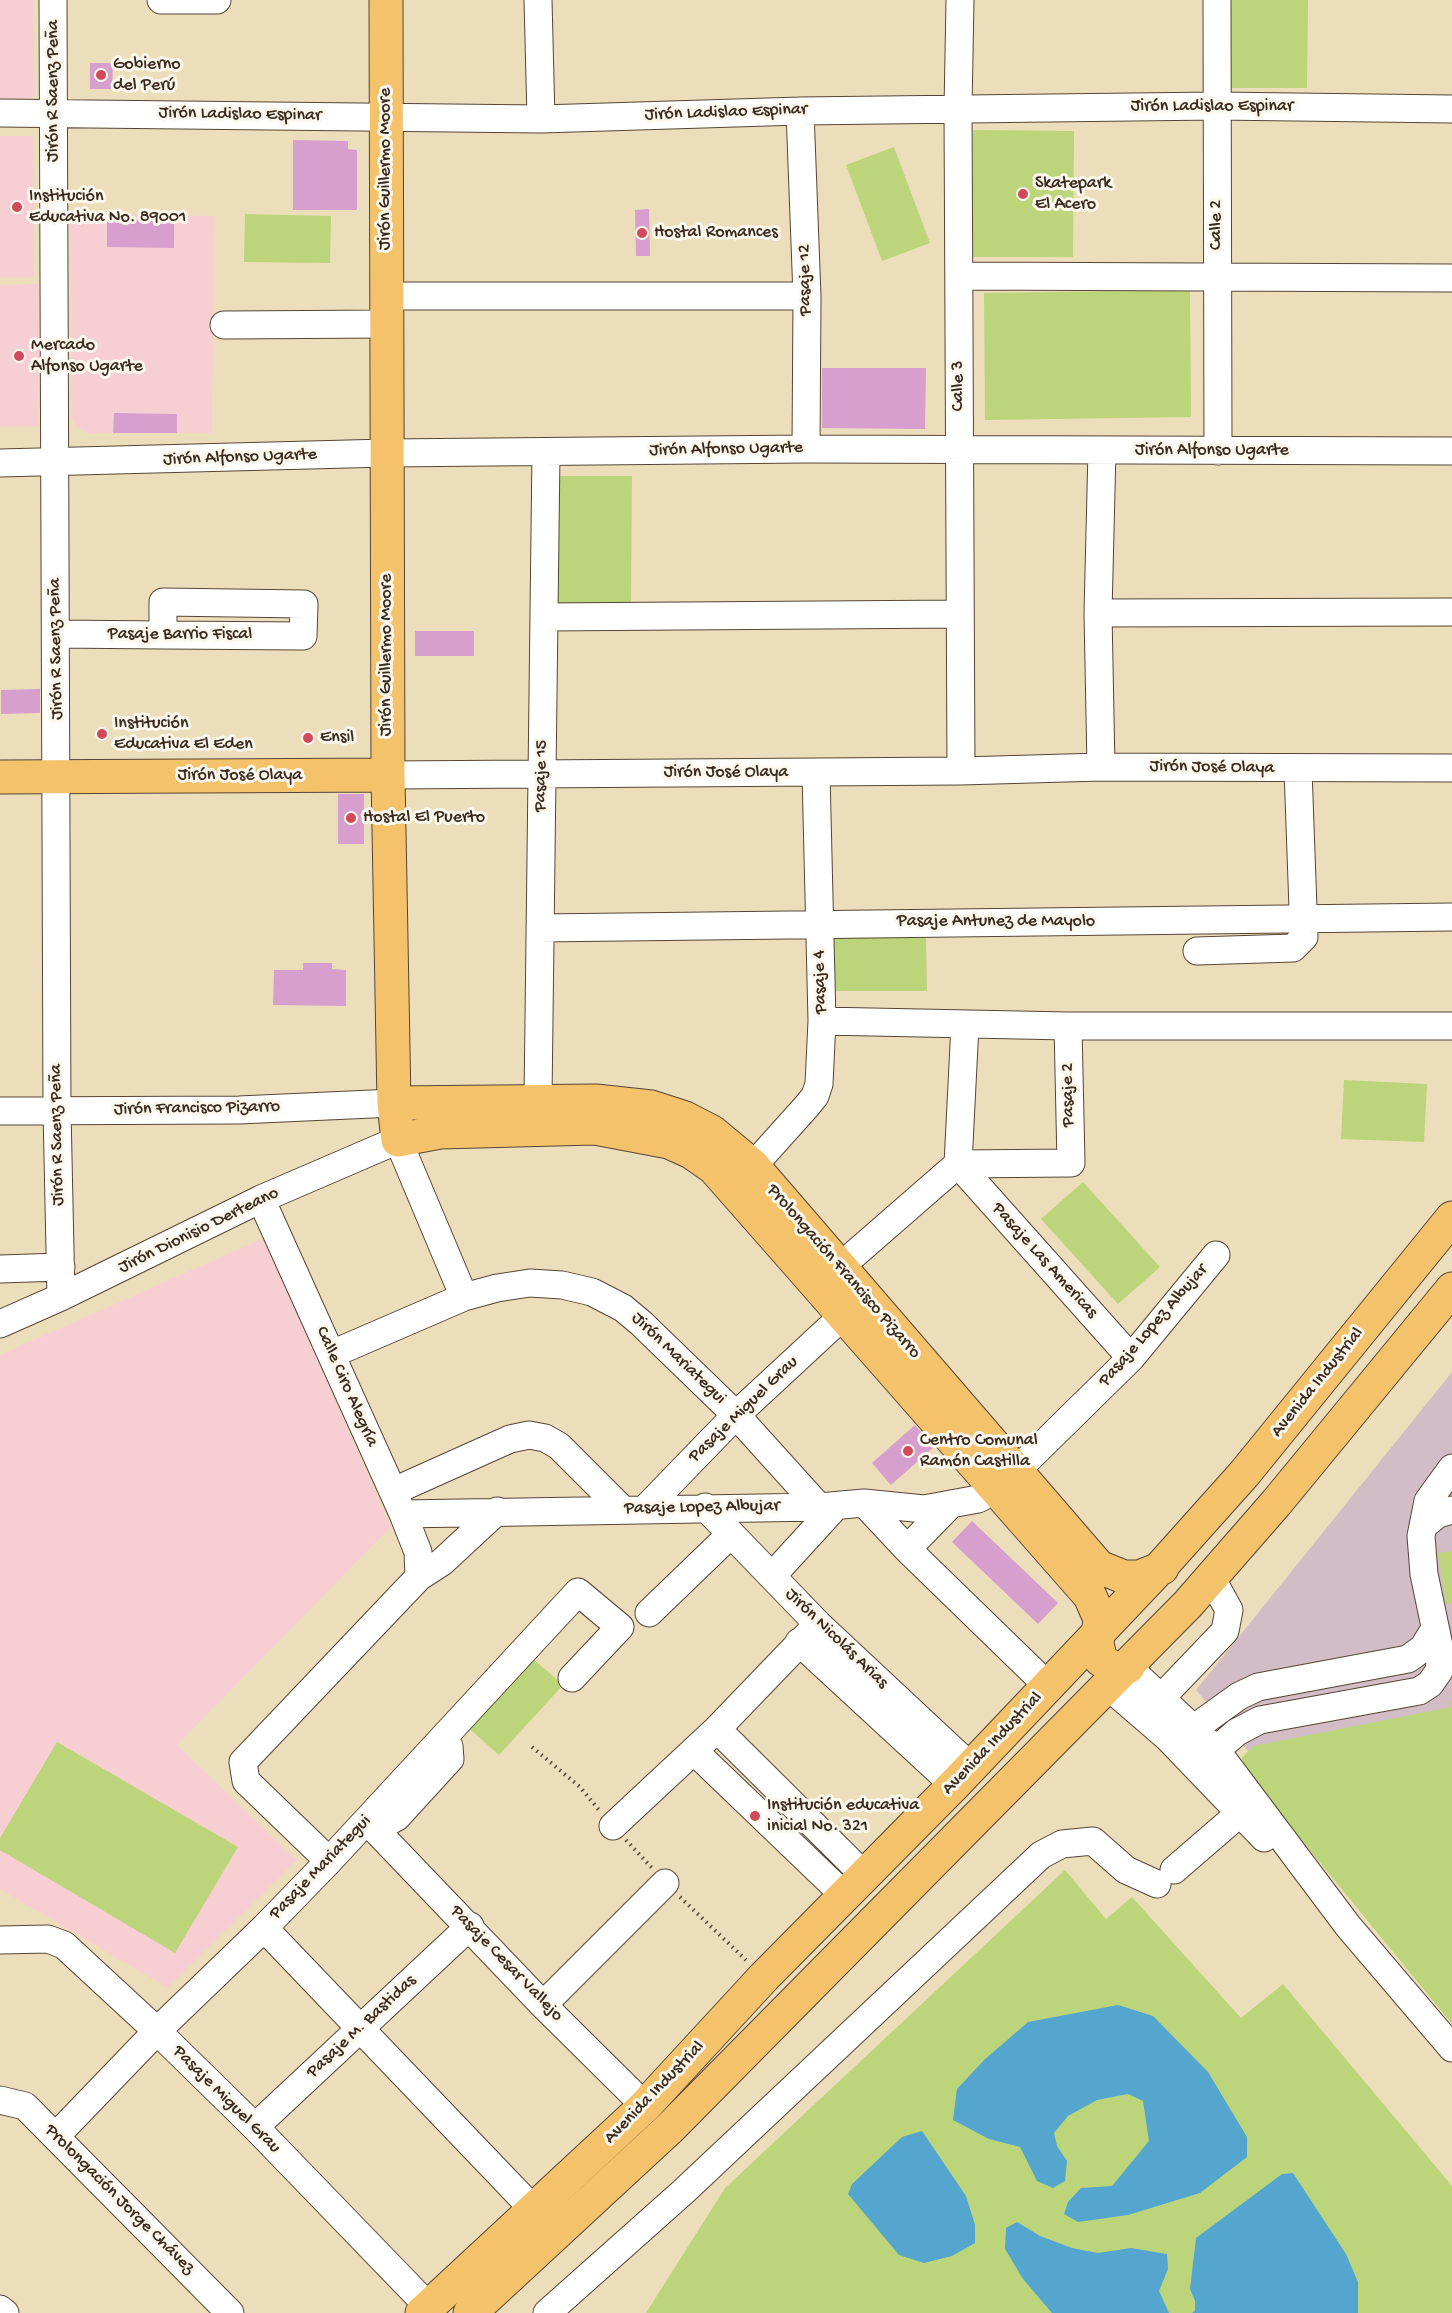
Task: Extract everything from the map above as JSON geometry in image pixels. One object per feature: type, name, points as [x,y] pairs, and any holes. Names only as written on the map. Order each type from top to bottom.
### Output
[{"type":"main road","name":"Jirón Guillermo Moore","points":[[386,0],[388,775],[393,1103],[398,1140]]},
{"type":"main road","name":"Jirón José Olaya","points":[[0,777],[388,775]]},
{"type":"main road","name":"Prolongación Francisco Pizarro","points":[[393,1103],[596,1101],[651,1107],[685,1118],[711,1132],[753,1166],[829,1276],[845,1314],[1006,1480],[1099,1567],[1124,1577],[1139,1577],[1159,1569],[1172,1567],[1185,1572],[1192,1584],[1188,1604]]},
{"type":"main road","name":"Prolongación Francisco Pizarro","points":[[398,1140],[440,1132],[596,1128],[669,1142],[691,1152],[714,1168],[829,1276],[1006,1480],[1097,1608],[1099,1632],[1097,1644],[1101,1660],[1113,1668],[1118,1677]]},
{"type":"main road","name":"Avenida Industrial","points":[[425,2310],[645,2106],[764,1977],[963,1776],[1159,1569],[1244,1474],[1452,1218]]},
{"type":"main road","name":"Avenida Industrial","points":[[470,2313],[670,2128],[1118,1677],[1212,1579],[1452,1289]]},
{"type":"street","name":"Jirón R Saenz Peña","points":[[53,0],[54,463],[58,777],[57,1110],[61,1298]]},
{"type":"street","points":[[160,0],[163,2],[217,0]]},
{"type":"street","points":[[538,0],[541,119]]},
{"type":"street","name":"Calle 3","points":[[960,0],[958,109],[961,771]]},
{"type":"street","name":"Calle 2","points":[[1217,0],[1218,451]]},
{"type":"street","name":"Jirón Ladislao Espinar","points":[[0,113],[541,119],[800,111],[1216,106],[1452,109]]},
{"type":"street","name":"Pasaje 12","points":[[800,111],[807,296],[806,449]]},
{"type":"street","points":[[959,276],[1452,278]]},
{"type":"street","points":[[224,325],[386,310],[807,296]]},
{"type":"street","name":"Jirón Alfonso Ugarte","points":[[0,463],[387,453],[806,449],[1452,451]]},
{"type":"street","points":[[1101,767],[1098,614],[1102,450]]},
{"type":"street","name":"Pasaje 15","points":[[538,1100],[546,452]]},
{"type":"street","name":"Pasaje Barrio Fiscal","points":[[57,634],[163,635],[163,602],[304,604],[303,636]]},
{"type":"street","points":[[1098,614],[1452,612]]},
{"type":"street","points":[[544,617],[959,614]]},
{"type":"street","name":"Jirón José Olaya","points":[[388,775],[816,773],[1101,767],[1452,768]]},
{"type":"street","points":[[1197,951],[1293,948],[1304,937],[1298,769]]},
{"type":"street","name":"Pasaje 4","points":[[753,1166],[815,1096],[819,1084],[822,1021],[816,773]]},
{"type":"street","name":"Pasaje Antunez de Mayolo","points":[[540,928],[1452,917]]},
{"type":"street","points":[[822,1021],[1068,1026],[1452,1026]]},
{"type":"street","points":[[829,1276],[958,1164],[965,1025]]},
{"type":"street","name":"Pasaje 2","points":[[958,1164],[1071,1163],[1068,1026]]},
{"type":"street","name":"Jirón Francisco Pizarro","points":[[0,1112],[239,1110],[393,1103]]},
{"type":"street","name":"Jirón Dionisio Derteano","points":[[0,1324],[61,1298],[261,1199],[398,1140]]},
{"type":"street","name":"Jirón Guillermo Moore","points":[[398,1140],[464,1298]]},
{"type":"street","name":"Pasaje Las Americas","points":[[958,1164],[1131,1358]]},
{"type":"street","name":"Calle Ciro Alegría","points":[[261,1199],[399,1502],[418,1552],[419,1577]]},
{"type":"street","name":"Pasaje Lopez Albujar","points":[[399,1502],[497,1510],[828,1506],[864,1503],[924,1509],[948,1507],[978,1499],[1006,1480],[1131,1358],[1216,1255]]},
{"type":"street","points":[[0,1269],[61,1267]]},
{"type":"street","name":"Jirón Mariategui","points":[[332,1354],[464,1298],[497,1288],[530,1283],[562,1285],[592,1292],[623,1308],[641,1323],[828,1506]]},
{"type":"street","name":"Pasaje Miguel Grau","points":[[634,1508],[845,1314]]},
{"type":"street","points":[[399,1502],[510,1439],[529,1435],[545,1438],[559,1446],[634,1508]]},
{"type":"street","points":[[1216,1750],[1237,1732],[1260,1720],[1425,1688],[1435,1678],[1440,1663],[1422,1560],[1423,1526],[1428,1501],[1452,1468]]},
{"type":"street","points":[[864,1503],[907,1549],[1048,1686]]},
{"type":"street","points":[[772,1576],[828,1506]]},
{"type":"street","name":"Jirón Nicolás Arias","points":[[705,1507],[772,1576],[808,1633],[963,1776]]},
{"type":"street","points":[[907,1549],[948,1507]]},
{"type":"street","points":[[329,1861],[246,1781],[243,1762],[419,1577],[442,1562],[497,1510]]},
{"type":"street","points":[[1423,1526],[1438,1514],[1452,1510]]},
{"type":"street","points":[[649,1613],[731,1534]]},
{"type":"street","points":[[1161,1698],[1225,1631],[1229,1610],[1212,1579]]},
{"type":"street","name":"Pasaje Mariategui","points":[[56,2136],[157,2031],[264,1928],[329,1861],[371,1825],[443,1739],[578,1592],[620,1628],[572,1678]]},
{"type":"street","points":[[1193,1729],[1239,1696],[1258,1687],[1408,1659],[1423,1648],[1434,1630]]},
{"type":"street","points":[[613,1826],[717,1729],[808,1633]]},
{"type":"street","points":[[1118,1677],[1161,1698],[1216,1750],[1348,1926]]},
{"type":"street","points":[[1118,1677],[1167,1737],[1348,1926],[1452,2048]]},
{"type":"street","points":[[717,1729],[854,1885]]},
{"type":"street","points":[[694,1751],[854,1885]]},
{"type":"street","points":[[546,2313],[683,2192],[1041,1855],[1062,1844],[1093,1841],[1126,1870],[1166,1877],[1240,1814]]},
{"type":"street","name":"Pasaje Cesar Vallejo","points":[[371,1825],[543,2005],[645,2106]]},
{"type":"street","points":[[543,2005],[665,1883]]},
{"type":"street","name":"Pasaje M. Bastidas","points":[[255,2127],[470,1926]]},
{"type":"street","points":[[264,1928],[533,2209]]},
{"type":"street","name":"Pasaje Miguel Grau","points":[[0,1940],[48,1939],[64,1945],[157,2031],[255,2127],[425,2310]]},
{"type":"street","name":"Prolongación Jorge Chávez","points":[[0,2100],[26,2106],[230,2313]]},
{"type":"street","points":[[0,2309],[4,2313]]},
{"type":"path","points":[[532,1748],[580,1787],[665,1883],[764,1977]]},
{"type":"shaded area","points":[[0,0],[33,0],[35,95],[26,102],[0,102]]},
{"type":"shaded area","name":"Institución Educativa No. 89001","points":[[0,136],[34,136],[34,277],[0,277]]},
{"type":"shaded area","points":[[70,214],[214,216],[212,433],[86,433],[77,428],[71,418]]},
{"type":"shaded area","name":"Mercado Alfonso Ugarte","points":[[40,284],[38,426],[0,427],[0,285]]},
{"type":"shaded area","points":[[264,1238],[391,1527],[177,1745],[297,1860],[168,1988],[0,1889],[0,1355]]},
{"type":"shaded area","points":[[1452,1372],[1452,1991],[1196,1690]]},
{"type":"green space","points":[[1227,0],[1308,0],[1307,88],[1227,88]]},
{"type":"green space","name":"Skatepark El Acero","points":[[973,130],[1074,131],[1073,257],[971,257]]},
{"type":"green space","points":[[894,147],[930,243],[882,261],[846,165]]},
{"type":"green space","points":[[245,214],[331,216],[330,263],[244,262]]},
{"type":"green space","points":[[1190,290],[1191,417],[985,420],[984,293]]},
{"type":"green space","points":[[548,476],[632,476],[631,603],[548,604]]},
{"type":"green space","points":[[833,936],[926,936],[927,991],[833,991]]},
{"type":"green space","points":[[1344,1080],[1427,1084],[1424,1142],[1341,1139]]},
{"type":"green space","points":[[1083,1182],[1160,1267],[1118,1304],[1041,1219]]},
{"type":"green space","points":[[1452,1551],[1452,1603],[1446,1604],[1438,1553]]},
{"type":"green space","points":[[524,1651],[563,1685],[499,1755],[461,1721]]},
{"type":"green space","points":[[1450,1701],[1452,1701],[1452,2024],[1245,1771],[1242,1757],[1254,1746],[1451,1707]]},
{"type":"green space","points":[[57,1742],[238,1847],[175,1953],[0,1850],[0,1838]]},
{"type":"green space","points":[[1065,1870],[1106,1919],[1132,1897],[1241,2018],[1283,1984],[1452,2186],[1452,2313],[646,2313],[725,2188]]},
{"type":"water","points":[[1118,2005],[1153,2016],[1208,2072],[1247,2137],[1247,2157],[1200,2193],[1128,2215],[1078,2222],[1064,2214],[1068,2202],[1081,2188],[1112,2186],[1149,2141],[1143,2101],[1128,2094],[1097,2100],[1068,2116],[1054,2133],[1057,2146],[1067,2161],[1065,2181],[1053,2188],[1037,2181],[1020,2147],[989,2139],[953,2120],[957,2089],[984,2060],[1028,2022]]},
{"type":"water","points":[[922,2131],[966,2196],[975,2225],[975,2243],[952,2256],[924,2263],[899,2255],[848,2194],[852,2184],[902,2137]]},
{"type":"water","points":[[1293,2173],[1346,2254],[1358,2282],[1358,2313],[1192,2313],[1195,2311],[1195,2301],[1190,2289],[1196,2238],[1282,2174]]},
{"type":"water","points":[[1017,2222],[1040,2236],[1072,2248],[1098,2253],[1131,2248],[1167,2254],[1168,2269],[1159,2291],[1169,2313],[1052,2313],[1023,2279],[1005,2249],[1006,2228]]},
{"type":"building","name":"Gobierno del Perú","points":[[90,63],[113,63],[112,89],[90,89]]},
{"type":"building","points":[[293,140],[348,141],[348,149],[357,150],[357,210],[293,210]]},
{"type":"building","name":"Hostal Romances","points":[[649,209],[650,256],[636,256],[635,210]]},
{"type":"building","points":[[107,219],[174,220],[174,248],[107,247]]},
{"type":"building","points":[[822,368],[926,368],[925,429],[822,428]]},
{"type":"building","points":[[114,413],[177,414],[177,433],[113,433]]},
{"type":"building","points":[[415,631],[474,631],[474,656],[415,656]]},
{"type":"building","points":[[40,689],[40,713],[1,714],[1,690]]},
{"type":"building","name":"Hostal El Puerto","points":[[338,794],[364,794],[364,844],[338,844]]},
{"type":"building","points":[[303,963],[332,963],[332,969],[346,970],[346,1006],[273,1005],[274,970],[303,970]]},
{"type":"building","name":"Centro Comunal Ramón Castilla","points":[[915,1425],[934,1447],[891,1485],[872,1463]]},
{"type":"building","points":[[972,1521],[1058,1603],[1038,1624],[952,1542]]},
{"type":"place","name":"Gobierno del Perú","points":[[101,75]]},
{"type":"place","name":"Skatepark El Acero","points":[[1023,194]]},
{"type":"place","name":"Institución Educativa No. 89001","points":[[17,207]]},
{"type":"place","name":"Hostal Romances","points":[[642,233]]},
{"type":"place","name":"Mercado Alfonso Ugarte","points":[[19,356]]},
{"type":"place","name":"Institución Educativa El Eden","points":[[102,734]]},
{"type":"place","name":"Ensil","points":[[308,738]]},
{"type":"place","name":"Hostal El Puerto","points":[[351,818]]},
{"type":"place","name":"Centro Comunal Ramón Castilla","points":[[908,1451]]},
{"type":"place","name":"Institución educativa inicial No. 321","points":[[755,1816]]}]
